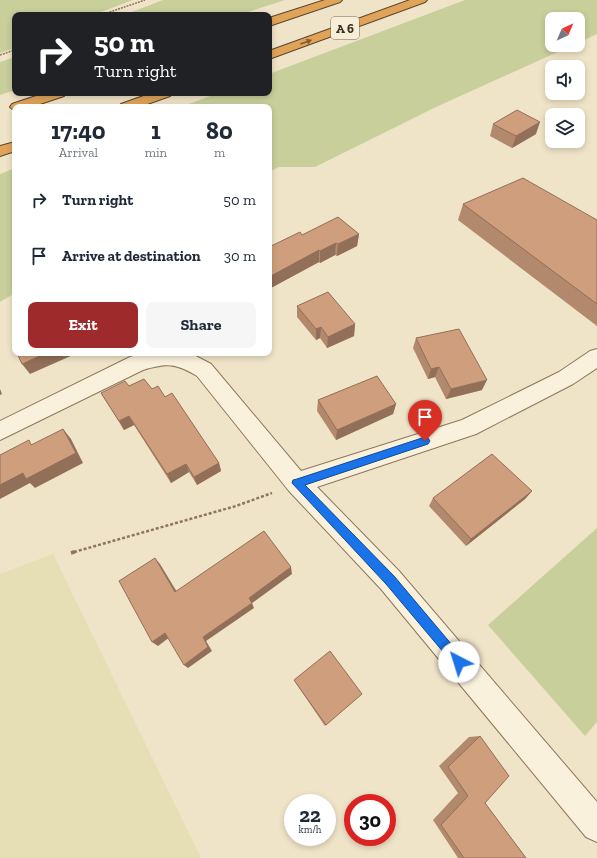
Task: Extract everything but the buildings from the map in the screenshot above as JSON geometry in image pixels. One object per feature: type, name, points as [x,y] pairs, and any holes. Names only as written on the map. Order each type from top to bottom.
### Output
[{"type":"highway","name":"A 6","points":[[272,21],[336,0]]},
{"type":"highway","name":"A 6","points":[[272,54],[421,0]]},
{"type":"highway","points":[[25,104],[50,96]]},
{"type":"highway","points":[[134,104],[157,96]]},
{"type":"highway","points":[[0,151],[12,147]]},
{"type":"street","points":[[0,431],[137,363],[163,356],[187,360],[204,370],[297,483],[390,580],[597,826]]},
{"type":"street","points":[[297,483],[468,427],[566,378],[597,357]]},
{"type":"path","points":[[110,12],[145,0]]},
{"type":"path","points":[[0,56],[12,51]]},
{"type":"path","points":[[71,553],[236,506],[297,483]]},
{"type":"shaded area","points":[[53,554],[201,858],[0,858],[0,574]]},
{"type":"green space","points":[[0,0],[133,0],[101,12],[12,12],[12,49],[0,53]]},
{"type":"green space","points":[[163,0],[285,0],[248,12],[132,12]]},
{"type":"green space","points":[[465,0],[597,0],[597,34],[585,40],[585,12],[545,12],[545,52],[558,52],[436,107],[315,167],[279,167],[272,170],[272,104],[189,104],[210,96],[272,96],[272,73]]},
{"type":"green space","points":[[12,58],[12,91],[0,95],[0,62]]},
{"type":"green space","points":[[12,169],[12,295],[0,302],[0,174]]},
{"type":"green space","points":[[597,528],[597,722],[585,736],[488,625]]},
{"type":"route","points":[[425,441],[297,483],[390,580],[459,662]]}]
